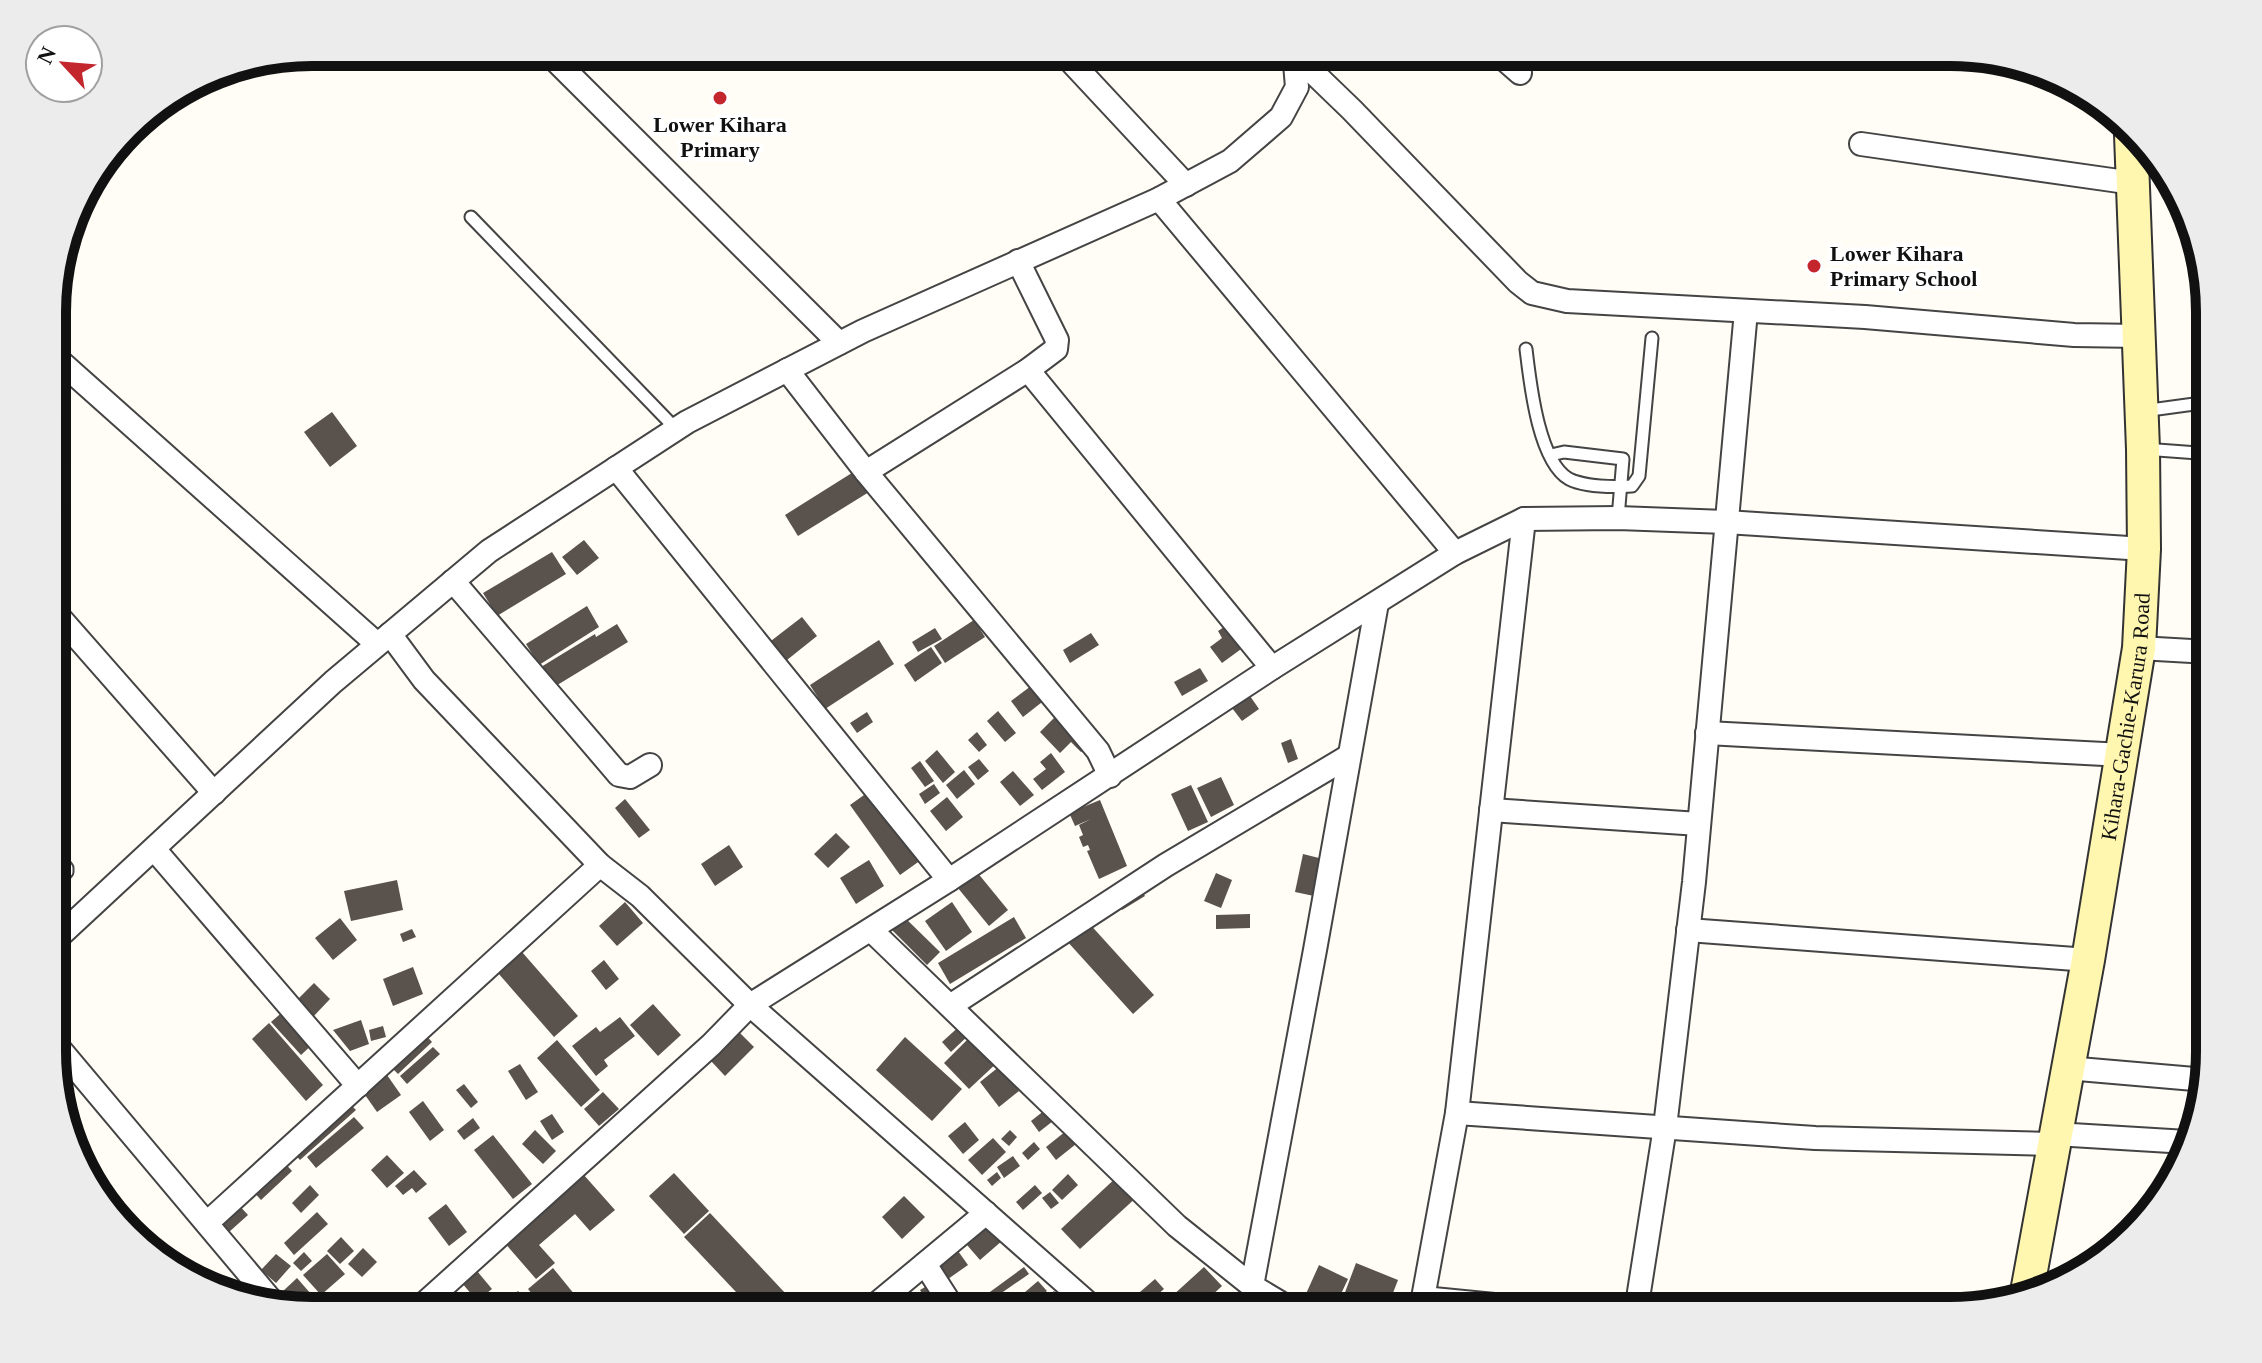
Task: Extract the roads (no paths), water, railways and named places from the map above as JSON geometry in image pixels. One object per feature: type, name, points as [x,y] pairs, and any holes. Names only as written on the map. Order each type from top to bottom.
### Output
[{"type":"street","points":[[66,930],[383,639],[489,551],[676,429],[787,370],[839,343],[1159,199],[1230,161],[1281,117],[1297,87],[1295,66]]},
{"type":"street","points":[[1307,66],[1494,260],[1532,293],[1567,301],[1865,317],[2074,335],[2140,336]]},
{"type":"street","points":[[1512,66],[1520,73]]},
{"type":"street","points":[[562,67],[839,343]]},
{"type":"street","points":[[1076,67],[1186,185]]},
{"type":"street","points":[[1861,144],[2133,183]]},
{"type":"street","name":"Kihara-Gachie-Karura Road","points":[[2028,1284],[2088,960],[2139,648],[2144,549],[2143,449],[2131,146]]},
{"type":"street","points":[[1159,199],[1455,553]]},
{"type":"street","points":[[866,472],[1050,356],[1056,349],[1057,340],[1018,261]]},
{"type":"street","points":[[1638,1296],[1665,1127],[1688,930],[1746,311]]},
{"type":"street","points":[[66,366],[383,639],[600,865],[640,896],[750,1005],[1081,1297]]},
{"type":"street","points":[[787,370],[866,472],[1098,751],[1110,776]]},
{"type":"street","points":[[1028,370],[1272,668]]},
{"type":"street","points":[[616,468],[949,880]]},
{"type":"street","points":[[1421,1296],[1457,1113],[1524,519]]},
{"type":"street","points":[[432,1297],[711,1045],[750,1005],[1455,553],[1524,519],[1726,522],[2144,549]]},
{"type":"street","points":[[453,581],[619,775],[630,777],[650,765]]},
{"type":"street","points":[[1252,1286],[1377,603]]},
{"type":"street","points":[[66,625],[214,793]]},
{"type":"street","points":[[2139,648],[2195,651]]},
{"type":"street","points":[[1707,733],[2123,755]]},
{"type":"street","points":[[950,1006],[1166,865],[1349,756]]},
{"type":"street","points":[[1491,810],[1699,824]]},
{"type":"street","points":[[154,849],[358,1086]]},
{"type":"street","points":[[207,1223],[600,865]]},
{"type":"street","points":[[871,930],[1177,1226],[1270,1296]]},
{"type":"street","points":[[1688,930],[2088,960]]},
{"type":"street","points":[[66,1057],[264,1292]]},
{"type":"street","points":[[2067,1068],[2194,1079]]},
{"type":"street","points":[[1457,1113],[1815,1138],[2178,1142]]},
{"type":"street","points":[[885,1297],[986,1213]]},
{"type":"street","points":[[925,1264],[946,1297]]},
{"type":"lane","points":[[471,217],[676,429]]},
{"type":"lane","points":[[1526,349],[1536,418],[1560,471],[1569,478],[1632,486],[1639,476],[1652,338]]},
{"type":"lane","points":[[2141,411],[2195,404]]},
{"type":"lane","points":[[2143,449],[2195,453]]},
{"type":"lane","points":[[1551,455],[1564,452],[1618,457],[1624,462],[1618,518]]},
{"type":"place","name":"Lower Kihara Primary","points":[[720,98]]},
{"type":"place","name":"Lower Kihara Primary School","points":[[1814,266]]}]
